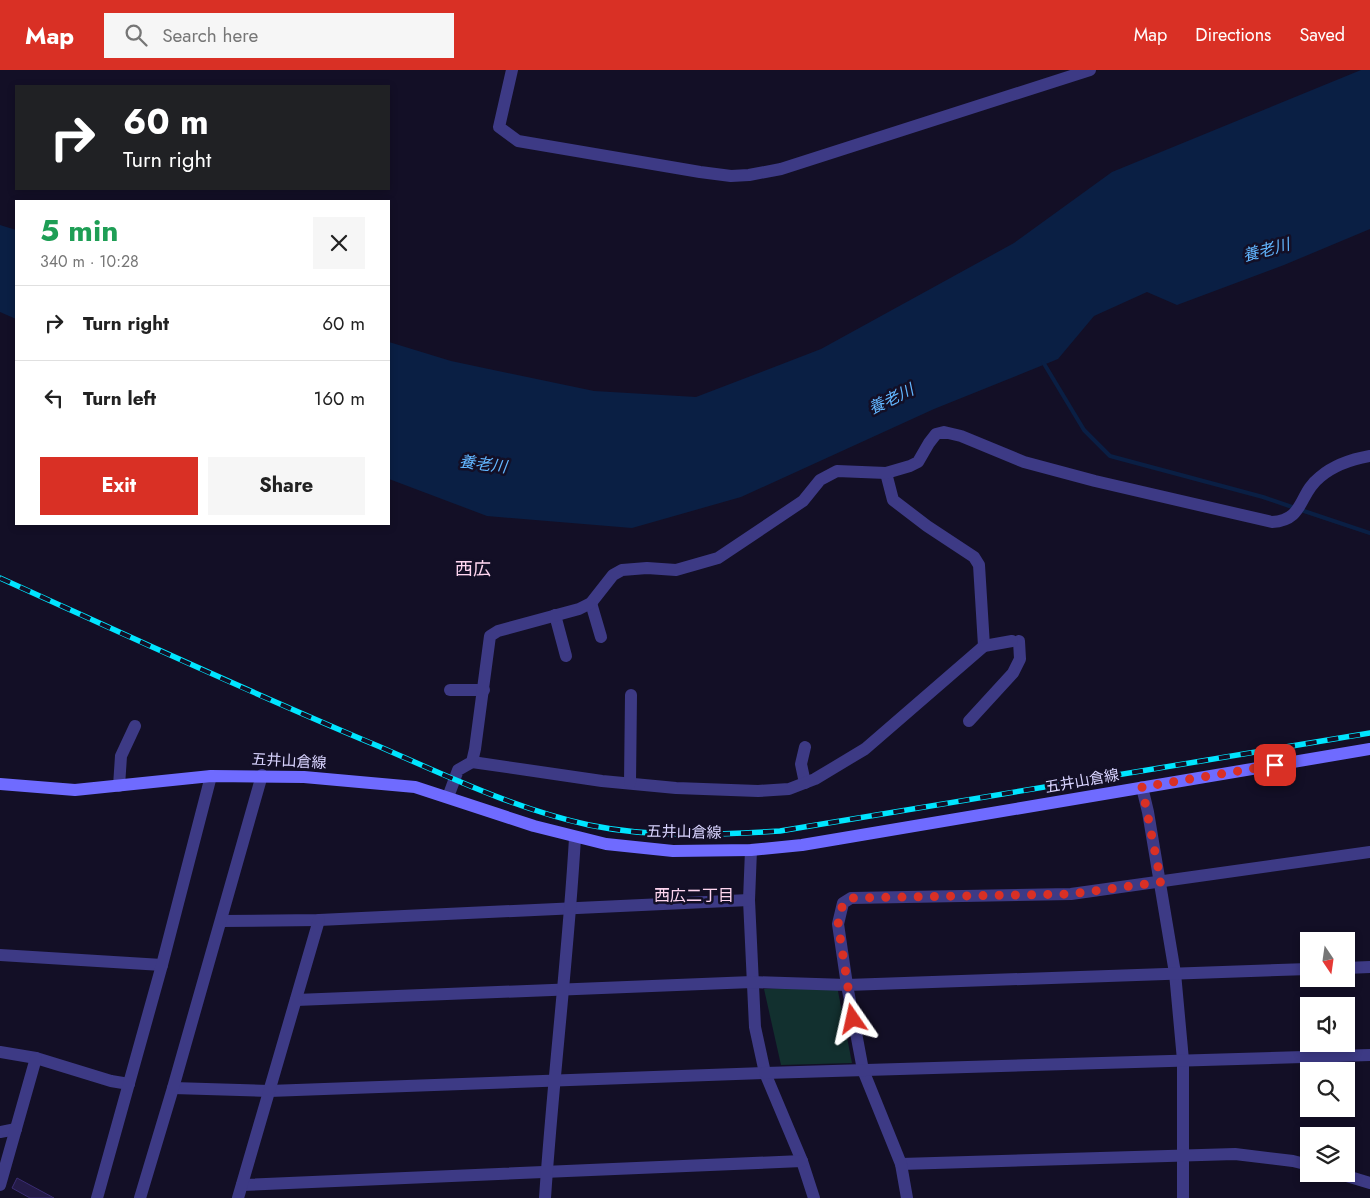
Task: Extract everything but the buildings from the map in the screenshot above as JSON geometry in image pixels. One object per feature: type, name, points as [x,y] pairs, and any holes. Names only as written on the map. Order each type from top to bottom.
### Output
[{"type":"main road","name":"五井山倉線","points":[[0,784],[75,790],[211,776],[262,775],[415,787],[574,838],[606,844],[673,851],[751,850],[802,845],[1370,749]]},
{"type":"street","points":[[512,70],[499,127],[518,141],[631,162],[731,176],[749,175],[781,169],[1090,70]]},
{"type":"street","points":[[472,762],[484,690],[490,636],[498,631],[591,603],[613,574],[622,570],[647,568],[676,570],[718,558],[803,501],[820,480],[837,470],[886,473],[918,462],[936,434],[944,432],[961,436],[1033,464],[1272,522],[1284,522],[1290,518],[1298,510],[1310,487],[1320,476],[1340,466],[1370,456]]},
{"type":"street","points":[[886,473],[894,500],[927,526],[974,557],[979,565],[984,646]]},
{"type":"street","points":[[591,603],[601,637]]},
{"type":"street","points":[[555,615],[566,656]]},
{"type":"street","points":[[448,797],[458,770],[472,762],[630,783],[758,791],[789,789],[840,766],[864,749],[984,646],[1015,641],[1020,659],[1012,673],[969,721]]},
{"type":"street","points":[[450,690],[484,690]]},
{"type":"street","points":[[630,783],[631,695]]},
{"type":"street","points":[[118,786],[121,756],[135,726]]},
{"type":"street","points":[[805,747],[801,764],[805,783]]},
{"type":"street","points":[[140,1198],[262,775]]},
{"type":"street","points":[[97,1198],[162,965],[211,776]]},
{"type":"street","points":[[1142,787],[1161,882],[1175,973],[1183,1060],[1183,1198]]},
{"type":"street","points":[[545,1198],[553,1081],[571,908],[574,838]]},
{"type":"street","points":[[751,850],[749,900],[755,1027],[765,1073],[802,1161],[814,1198]]},
{"type":"street","points":[[907,1198],[901,1164],[863,1070],[838,924],[843,903],[851,898],[1071,894],[1370,852]]},
{"type":"street","points":[[221,921],[319,920],[749,900]]},
{"type":"street","points":[[238,1198],[319,920]]},
{"type":"street","points":[[0,955],[162,965]]},
{"type":"street","points":[[1355,968],[1370,967]]},
{"type":"street","points":[[296,1000],[752,982],[847,985],[1300,969]]},
{"type":"street","points":[[0,1052],[36,1058],[111,1081],[129,1084]]},
{"type":"street","points":[[173,1088],[269,1091],[765,1073],[1370,1055]]},
{"type":"street","points":[[0,1185],[36,1058]]},
{"type":"street","points":[[0,1132],[16,1130]]},
{"type":"street","points":[[901,1164],[1234,1154],[1300,1163]]},
{"type":"street","points":[[242,1185],[802,1161]]},
{"type":"street","points":[[1355,1178],[1370,1182]]},
{"type":"green space","points":[[837,986],[852,1063],[781,1065],[764,989]]},
{"type":"water","name":"養老川","points":[[1361,70],[1370,70],[1370,229],[1284,265],[1177,305],[1147,292],[1094,316],[1058,359],[934,409],[741,497],[632,528],[487,516],[390,479],[390,342],[451,361],[594,391],[696,397],[821,349],[1014,243],[1112,172]]},
{"type":"water","points":[[0,225],[15,230],[15,319],[0,312]]},
{"type":"waterway","points":[[1043,362],[1084,430],[1110,456],[1263,497],[1295,508]]},
{"type":"waterway","points":[[1301,510],[1370,533]]},
{"type":"railway","points":[[0,578],[236,685],[482,791],[562,818],[589,825],[637,832],[732,834],[780,831],[1370,733]]},
{"type":"district","name":"西広","points":[[473,569]]},
{"type":"district","name":"西広二丁目","points":[[694,895]]},
{"type":"route","points":[[853,1019],[838,924],[843,903],[851,898],[1071,894],[1161,882],[1142,787],[1275,765]]}]
